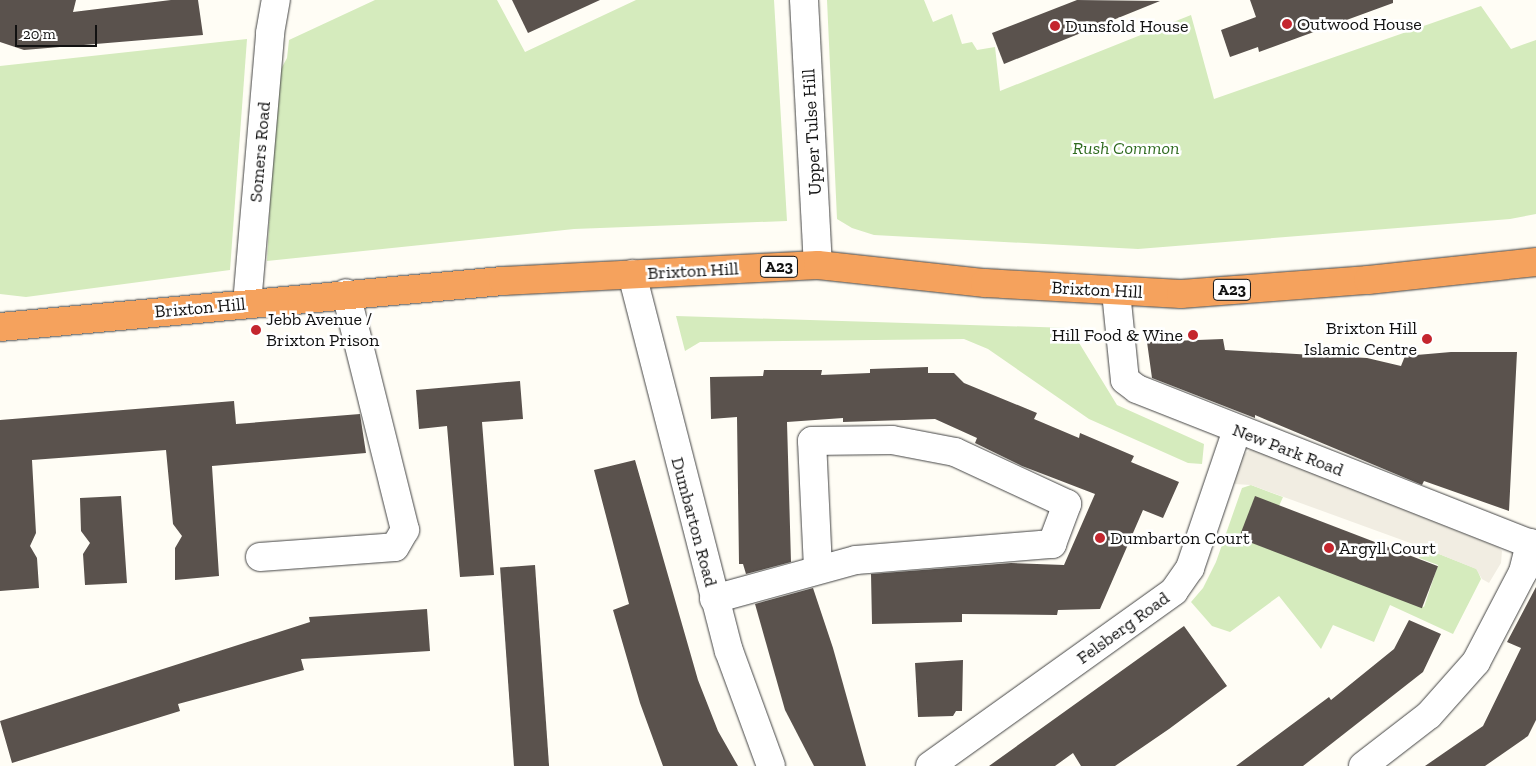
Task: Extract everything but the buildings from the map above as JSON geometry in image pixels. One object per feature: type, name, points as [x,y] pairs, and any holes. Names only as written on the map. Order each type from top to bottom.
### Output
[{"type":"highway","name":"Brixton Hill","points":[[0,326],[247,304],[346,293],[632,274],[818,265],[985,283],[1116,292],[1197,293],[1536,262]]},
{"type":"street","name":"Somers Road","points":[[247,304],[270,33],[276,0]]},
{"type":"street","name":"Upper Tulse Hill","points":[[804,0],[818,265]]},
{"type":"street","name":"Dumbarton Road","points":[[632,274],[645,333],[714,599],[729,651],[771,766]]},
{"type":"street","name":"New Park Road","points":[[1116,292],[1125,380],[1149,396],[1533,545]]},
{"type":"street","points":[[260,557],[395,547],[405,530],[346,293]]},
{"type":"street","name":"Felsberg Road","points":[[930,766],[1174,591],[1190,568],[1237,430]]},
{"type":"street","points":[[714,599],[856,560],[1052,544],[1067,504],[955,452],[892,440],[812,441],[818,569]]},
{"type":"street","points":[[1364,766],[1429,715],[1476,662],[1523,572],[1533,545]]},
{"type":"green space","points":[[375,0],[497,0],[525,52],[636,0],[774,0],[787,221],[574,229],[267,261],[272,166],[281,69],[287,58],[289,40]]},
{"type":"green space","name":"Rush Common","points":[[827,0],[924,0],[933,22],[952,14],[962,44],[972,42],[977,50],[995,47],[1000,91],[1191,15],[1214,99],[1481,6],[1511,49],[1536,40],[1536,214],[1510,219],[1138,249],[874,235],[852,228],[837,219]]},
{"type":"green space","points":[[247,39],[230,270],[26,297],[0,294],[0,66]]},
{"type":"green space","points":[[676,316],[1070,328],[1117,405],[1204,444],[1202,464],[1188,463],[1089,419],[988,349],[964,339],[700,342],[685,351]]},
{"type":"green space","points":[[1251,485],[1283,497],[1279,506],[1255,497],[1240,538],[1424,607],[1438,565],[1419,558],[1424,548],[1477,569],[1481,579],[1453,634],[1390,605],[1374,642],[1333,625],[1321,649],[1279,596],[1230,632],[1212,626],[1191,602],[1203,588],[1216,562],[1242,488]]},
{"type":"shaded area","points":[[1251,449],[1498,547],[1502,551],[1501,563],[1489,583],[1482,579],[1476,569],[1424,548],[1251,485],[1234,484],[1243,455]]},
{"type":"place","name":"Outwood House","points":[[1287,24]]},
{"type":"place","name":"Dunsfold House","points":[[1055,26]]},
{"type":"place","name":"Jebb Avenue / Brixton Prison","points":[[256,330]]},
{"type":"place","name":"Hill Food & Wine","points":[[1193,335]]},
{"type":"place","name":"Brixton Hill Islamic Centre","points":[[1427,339]]},
{"type":"place","name":"Dumbarton Court","points":[[1100,538]]},
{"type":"place","name":"Argyll Court","points":[[1329,548]]}]
